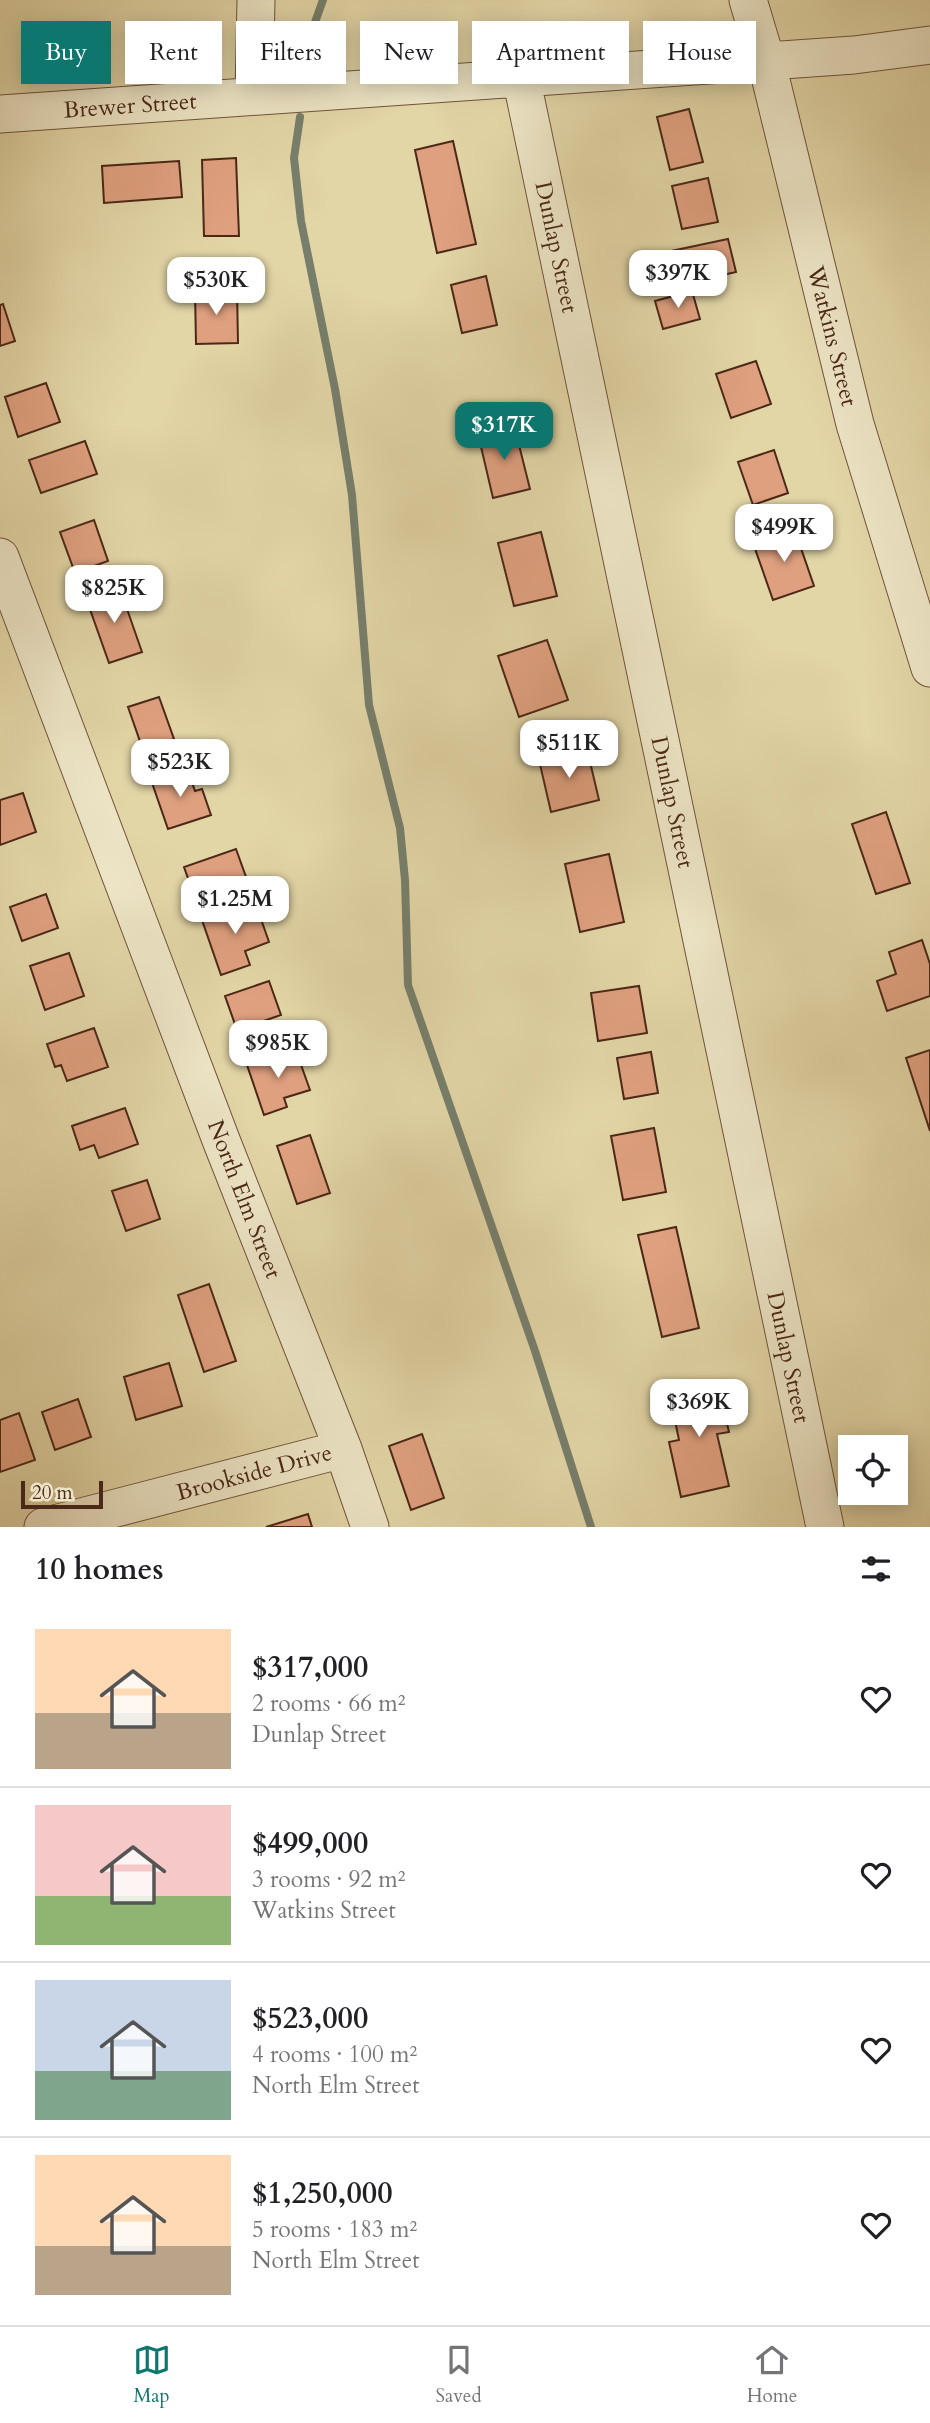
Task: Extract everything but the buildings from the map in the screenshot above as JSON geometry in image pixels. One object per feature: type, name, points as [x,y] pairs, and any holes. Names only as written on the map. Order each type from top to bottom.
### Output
[{"type":"street","points":[[254,96],[256,0]]},
{"type":"street","name":"Watkins Street","points":[[748,0],[855,424],[927,645]]},
{"type":"street","name":"Brewer Street","points":[[629,69],[854,55],[930,45]]},
{"type":"street","name":"Brewer Street","points":[[0,114],[472,80]]},
{"type":"street","name":"Dunlap Street","points":[[522,84],[825,1527]]},
{"type":"street","name":"North Elm Street","points":[[0,557],[370,1527]]},
{"type":"street","name":"Brookside Drive","points":[[43,1527],[342,1449]]},
{"type":"street","points":[[825,1527],[852,1527]]},
{"type":"waterway","points":[[315,21],[323,0]]},
{"type":"waterway","points":[[300,117],[294,158],[301,221],[335,389],[352,495],[369,705],[400,828],[405,880],[408,985],[535,1351],[591,1527]]}]
